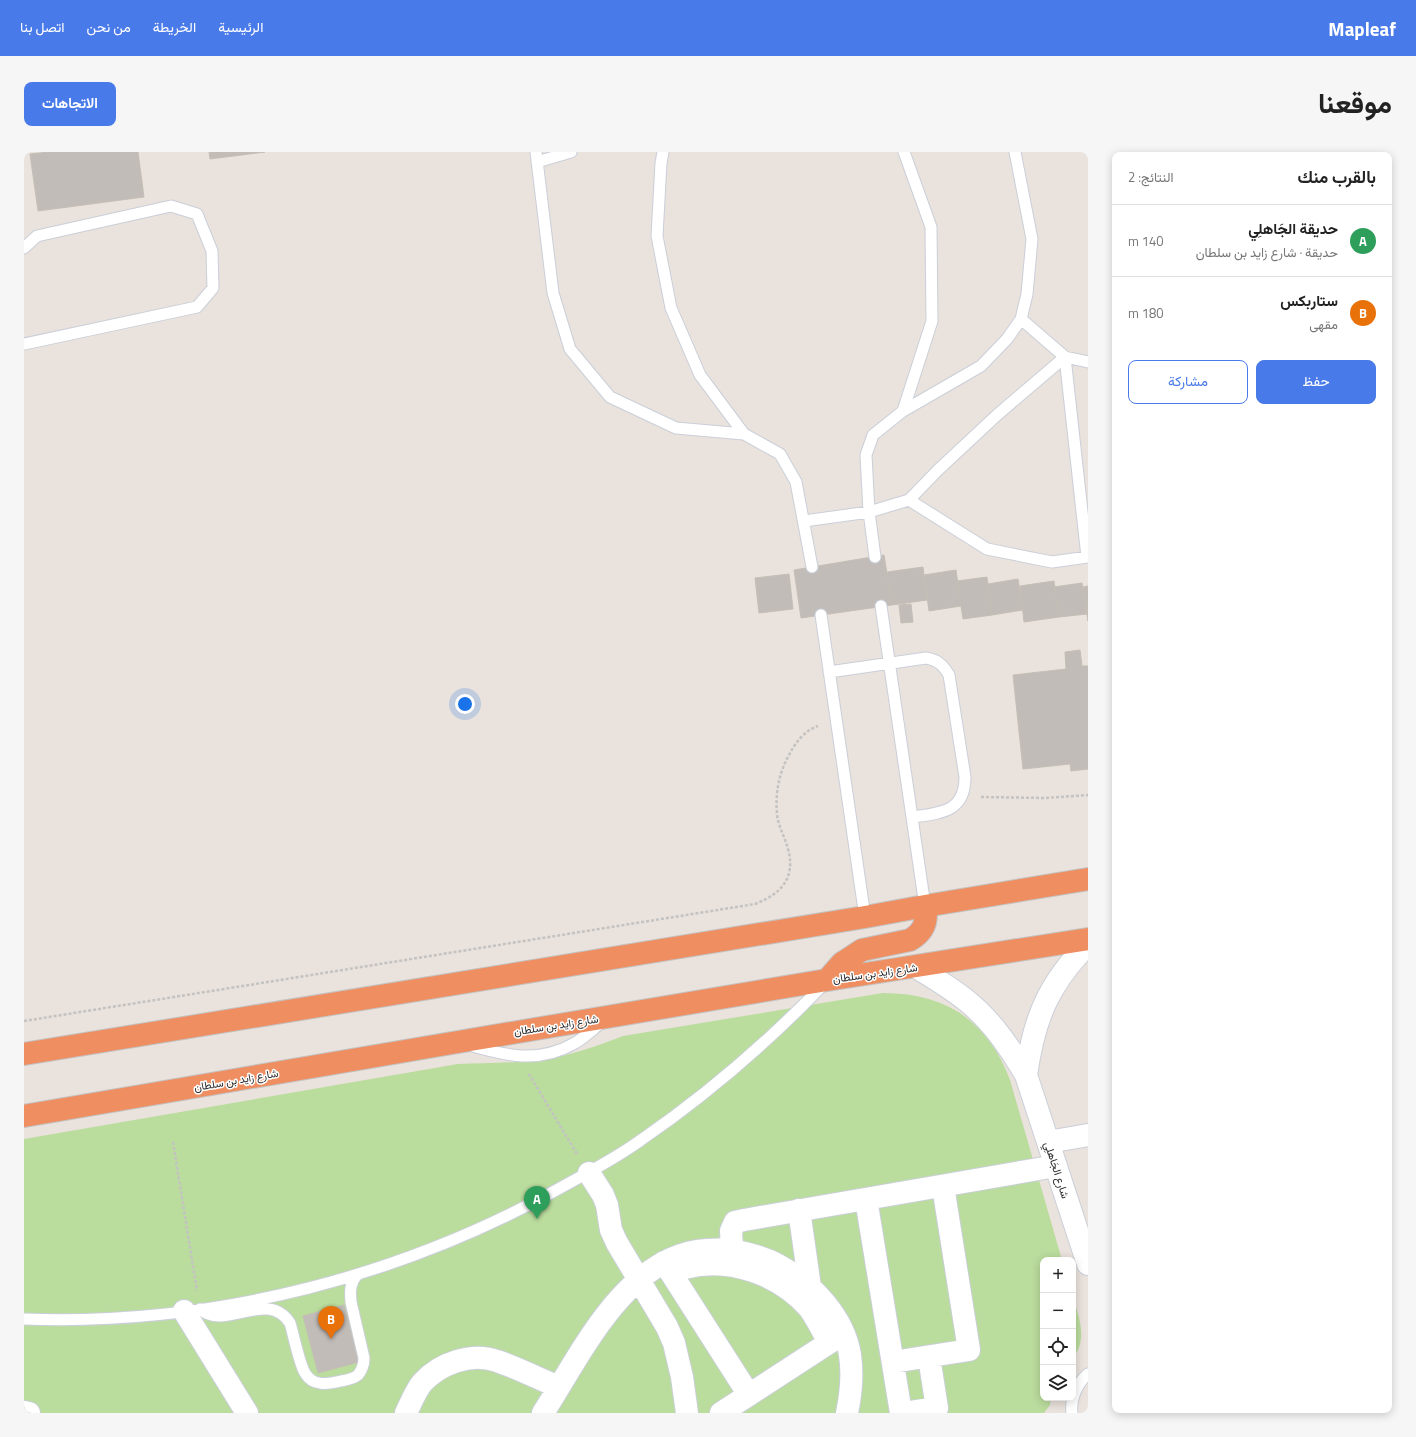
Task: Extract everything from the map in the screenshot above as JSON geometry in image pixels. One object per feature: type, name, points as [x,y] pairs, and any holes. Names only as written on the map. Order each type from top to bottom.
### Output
[{"type":"highway","points":[[24,1054],[865,917],[1088,879]]},
{"type":"highway","points":[[827,980],[842,963],[862,950],[910,940],[916,937],[924,926],[926,912],[925,906]]},
{"type":"highway","name":"شارع زايد بن سلطان","points":[[24,1116],[827,980],[1088,939]]},
{"type":"street","name":"شارع الجَاهلِي","points":[[1026,1075],[1036,1024],[1046,1000],[1059,977],[1088,944]]},
{"type":"street","name":"شارع الجَاهلِي","points":[[916,967],[943,983],[968,1002],[990,1024],[1010,1048],[1026,1075],[1088,1264]]},
{"type":"street","points":[[1048,1142],[1088,1135]]},
{"type":"street","points":[[732,1250],[731,1231],[735,1222],[740,1220],[1056,1166]]},
{"type":"street","points":[[589,1173],[603,1195],[607,1205],[611,1230],[617,1243],[667,1327],[674,1343],[682,1377],[687,1413]]},
{"type":"street","points":[[893,1362],[969,1350],[943,1186]]},
{"type":"street","points":[[866,1199],[903,1413],[937,1408],[929,1357]]},
{"type":"street","points":[[799,1210],[810,1287]]},
{"type":"street","points":[[543,1413],[560,1387],[586,1341],[619,1300],[639,1280],[667,1267],[682,1254],[699,1250],[732,1250],[756,1255],[778,1264],[810,1287],[823,1301],[834,1317],[836,1338]]},
{"type":"street","points":[[667,1267],[727,1265],[745,1268],[762,1274],[795,1294],[809,1308],[820,1325],[836,1338],[850,1354],[852,1375],[851,1396],[847,1413]]},
{"type":"street","points":[[667,1267],[748,1396]]},
{"type":"street","points":[[192,1310],[247,1413]]},
{"type":"street","points":[[725,1412],[836,1338]]},
{"type":"street","points":[[406,1413],[422,1384],[437,1370],[455,1361],[476,1358],[496,1360],[560,1387]]},
{"type":"street","points":[[24,1412],[29,1413]]},
{"type":"lane","points":[[571,152],[537,157],[554,293],[570,349],[610,397],[676,428],[744,434],[780,454],[796,482],[812,567]]},
{"type":"lane","points":[[664,152],[660,163],[657,236],[671,308],[700,375],[744,434]]},
{"type":"lane","points":[[903,411],[932,321],[931,227],[904,152]]},
{"type":"lane","points":[[875,557],[869,512],[866,454],[873,434],[903,411],[981,366],[1007,339],[1021,319],[1027,294],[1032,239],[1015,152]]},
{"type":"lane","points":[[24,248],[37,236],[171,206],[197,214],[212,251],[213,288],[197,307],[24,344]]},
{"type":"lane","points":[[1021,319],[1065,357],[1088,362]]},
{"type":"lane","points":[[804,521],[869,512],[909,500],[938,470],[997,415],[1065,357]]},
{"type":"lane","points":[[909,500],[987,549],[1052,562],[1088,557],[1065,357]]},
{"type":"lane","points":[[881,606],[925,906]]},
{"type":"lane","points":[[821,614],[865,917]]},
{"type":"lane","points":[[829,672],[926,658],[940,663],[949,674],[965,777],[965,786],[962,796],[956,804],[948,810],[939,813],[912,817]]},
{"type":"lane","points":[[24,1318],[51,1320],[118,1318],[192,1310],[245,1302],[305,1289],[357,1275],[423,1253],[480,1229],[536,1202],[589,1173],[640,1141],[712,1087],[769,1039],[827,980]]},
{"type":"lane","points":[[458,1042],[499,1054],[519,1057],[547,1055],[577,1042],[608,1017]]},
{"type":"lane","points":[[192,1310],[219,1315],[264,1308],[279,1311],[290,1323],[305,1373],[311,1380],[317,1383],[330,1384],[354,1378],[364,1364],[350,1293],[352,1281],[357,1275]]},
{"type":"lane","points":[[1072,1413],[1071,1408],[1079,1382],[1088,1374]]},
{"type":"path","points":[[24,1021],[755,904],[778,892],[787,881],[789,872],[790,863],[788,848],[780,828],[777,815],[776,797],[778,780],[783,766],[800,738],[812,728],[823,724],[836,722]]},
{"type":"path","points":[[962,796],[1031,798],[1088,795]]},
{"type":"path","points":[[519,1057],[589,1173]]},
{"type":"path","points":[[173,1142],[192,1310]]},
{"type":"green space","points":[[883,993],[906,994],[926,998],[945,1005],[962,1014],[977,1027],[990,1042],[1001,1059],[1010,1080],[1061,1257],[1040,1257],[1040,1401],[1051,1401],[1050,1405],[1044,1413],[24,1413],[24,1139],[458,1064],[541,1060],[583,1050],[623,1036]]},
{"type":"green space","points":[[1076,1307],[1081,1328],[1078,1351],[1076,1354]]},
{"type":"building","points":[[49,152],[138,152],[144,197],[38,211],[30,154]]},
{"type":"building","points":[[209,152],[265,152],[210,159]]},
{"type":"building","points":[[884,555],[892,605],[801,618],[794,570]]},
{"type":"building","points":[[923,567],[927,600],[892,605],[887,572]]},
{"type":"building","points":[[956,570],[961,606],[929,611],[924,575]]},
{"type":"building","points":[[789,574],[793,609],[759,613],[755,578]]},
{"type":"building","points":[[987,577],[992,615],[963,619],[957,581]]},
{"type":"building","points":[[1018,579],[1023,610],[992,615],[988,584]]},
{"type":"building","points":[[1054,581],[1059,617],[1024,622],[1020,586]]},
{"type":"building","points":[[1082,583],[1087,614],[1059,617],[1054,587]]},
{"type":"building","points":[[1088,586],[1088,621],[1083,587]]},
{"type":"building","points":[[911,604],[913,622],[901,623],[899,605]]},
{"type":"building","points":[[1080,650],[1082,666],[1088,666],[1088,769],[1071,771],[1070,764],[1023,769],[1013,675],[1066,669],[1065,652]]},
{"type":"building","points":[[344,1305],[359,1362],[318,1373],[303,1316]]},
{"type":"place","name":"حديقة الجَاهلِي","points":[[537,1219]]},
{"type":"place","name":"ستاربكس","points":[[331,1339]]}]
